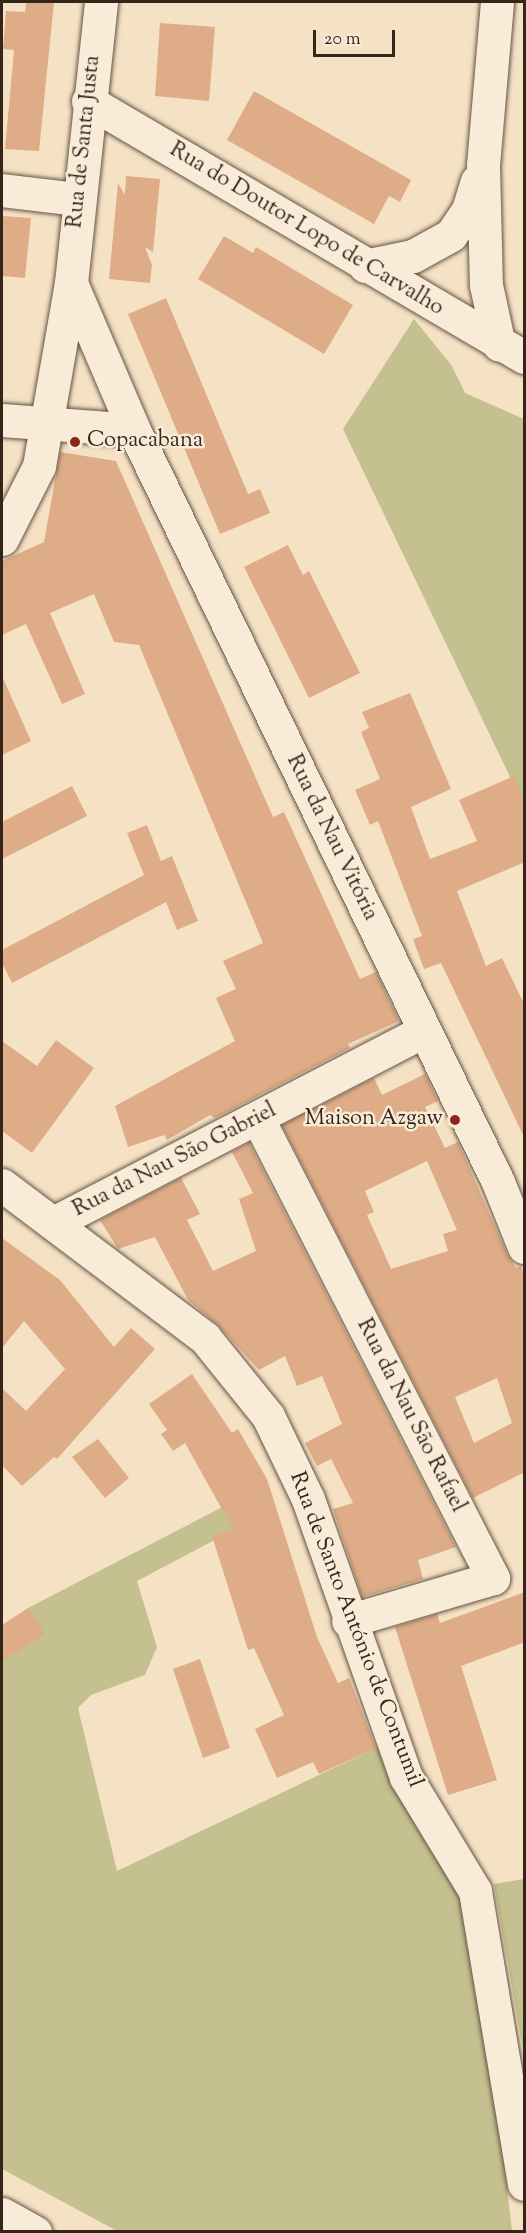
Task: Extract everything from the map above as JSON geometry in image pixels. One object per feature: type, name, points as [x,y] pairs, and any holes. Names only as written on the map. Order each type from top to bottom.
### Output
[{"type":"street","name":"Rua de Santa Justa","points":[[2,539],[39,466],[71,283],[88,101],[101,2]]},
{"type":"street","points":[[497,2],[483,165],[486,285],[512,351]]},
{"type":"street","name":"Rua do Doutor Lopo de Carvalho","points":[[88,101],[512,351]]},
{"type":"street","points":[[365,266],[413,256],[451,235],[468,210],[483,165]]},
{"type":"street","points":[[2,190],[78,200]]},
{"type":"street","name":"Rua de Santa Justa","points":[[71,283],[134,430]]},
{"type":"street","points":[[2,420],[45,426],[134,430]]},
{"type":"street","name":"Rua da Nau Vitória","points":[[134,430],[424,1031],[525,1247]]},
{"type":"street","name":"Rua da Nau São Gabriel","points":[[52,1223],[258,1119],[424,1031]]},
{"type":"street","name":"Rua da Nau São Rafael","points":[[258,1119],[493,1578],[348,1621]]},
{"type":"street","name":"Rua de Santo António de Contumil","points":[[2,1185],[205,1338],[268,1416],[308,1499],[348,1621],[406,1777],[475,1891],[525,2184]]},
{"type":"street","points":[[2,2214],[35,2232]]},
{"type":"shaded area","points":[[414,319],[452,366],[465,393],[524,419],[524,806],[343,429]]},
{"type":"shaded area","points":[[259,1488],[266,1513],[137,1581],[157,1647],[145,1675],[91,1695],[78,1708],[117,1871],[380,1746],[459,1873],[485,2002],[512,2231],[117,2231],[2,2169],[2,1656],[44,1634],[26,1609]]},
{"type":"shaded area","points":[[524,1879],[524,2055],[494,1884]]},
{"type":"building","points":[[26,2],[54,2],[39,151],[5,149],[14,50],[3,49],[6,11],[25,12]]},
{"type":"building","points":[[160,23],[215,27],[209,101],[155,96]]},
{"type":"building","points":[[254,91],[411,180],[400,202],[389,196],[374,224],[227,140]]},
{"type":"building","points":[[126,176],[160,179],[153,252],[145,247],[152,265],[150,283],[109,279],[118,183],[125,195]]},
{"type":"building","points":[[2,216],[31,218],[25,278],[2,276]]},
{"type":"building","points":[[224,236],[253,253],[256,247],[353,305],[324,354],[198,279]]},
{"type":"building","points":[[166,298],[248,494],[260,489],[270,513],[220,534],[128,314]]},
{"type":"building","points":[[60,452],[116,461],[273,817],[284,812],[360,979],[376,972],[399,1021],[348,1044],[350,1048],[215,1118],[210,1115],[167,1140],[164,1135],[128,1147],[115,1106],[235,1041],[216,998],[236,989],[223,961],[263,943],[139,645],[114,642],[94,594],[50,613],[85,694],[62,704],[26,624],[2,635],[2,561],[44,542]]},
{"type":"building","points":[[288,545],[303,575],[309,571],[360,673],[309,698],[244,567]]},
{"type":"building","points":[[2,676],[31,741],[2,755]]},
{"type":"building","points":[[410,693],[451,789],[411,807],[430,859],[477,841],[459,800],[514,776],[525,801],[525,862],[457,891],[486,966],[502,958],[525,1006],[525,1139],[441,963],[424,969],[413,939],[422,936],[378,821],[370,825],[355,790],[380,779],[361,732],[369,728],[362,712]]},
{"type":"building","points":[[72,786],[87,816],[2,859],[2,822]]},
{"type":"building","points":[[147,825],[161,861],[172,856],[198,921],[177,930],[166,902],[12,983],[2,963],[2,950],[144,875],[127,833]]},
{"type":"building","points":[[56,1040],[94,1068],[32,1153],[2,1131],[2,1041],[37,1066]]},
{"type":"building","points":[[425,1074],[438,1101],[425,1107],[445,1148],[458,1142],[507,1254],[516,1268],[521,1266],[525,1278],[525,1472],[473,1498],[282,1125],[374,1078],[382,1095]],"holes":[[[427,1161],[457,1230],[443,1234],[448,1251],[391,1269],[367,1215],[374,1212],[365,1191]],[[497,1378],[512,1423],[474,1443],[455,1397]]]},
{"type":"building","points":[[249,1143],[456,1547],[418,1560],[423,1579],[362,1597],[333,1509],[353,1503],[331,1459],[317,1466],[305,1443],[342,1424],[322,1376],[297,1386],[285,1356],[259,1370],[219,1326],[188,1300],[155,1237],[118,1249],[100,1220],[181,1178],[200,1214],[187,1220],[213,1271],[256,1251],[239,1199],[253,1193],[232,1152]]},
{"type":"building","points":[[2,1238],[60,1280],[114,1347],[131,1328],[155,1349],[57,1459],[54,1457],[22,1486],[2,1465],[2,1388],[26,1411],[65,1369],[24,1321],[2,1348]]},
{"type":"building","points":[[192,1374],[232,1433],[238,1429],[267,1479],[317,1637],[338,1683],[349,1678],[376,1748],[319,1774],[313,1762],[277,1778],[255,1729],[284,1715],[254,1648],[248,1650],[212,1536],[233,1529],[185,1443],[173,1451],[161,1434],[167,1430],[149,1404]]},
{"type":"building","points":[[98,1439],[129,1478],[105,1498],[72,1457]]},
{"type":"building","points":[[525,1592],[525,1642],[461,1666],[497,1780],[448,1795],[395,1627],[437,1614],[440,1623]]},
{"type":"building","points":[[28,1608],[45,1634],[2,1661],[2,1625]]},
{"type":"building","points":[[200,1659],[230,1748],[203,1758],[173,1669]]},
{"type":"place","name":"Copacabana","points":[[75,442]]},
{"type":"place","name":"Maison Azgaw","points":[[455,1120]]}]
